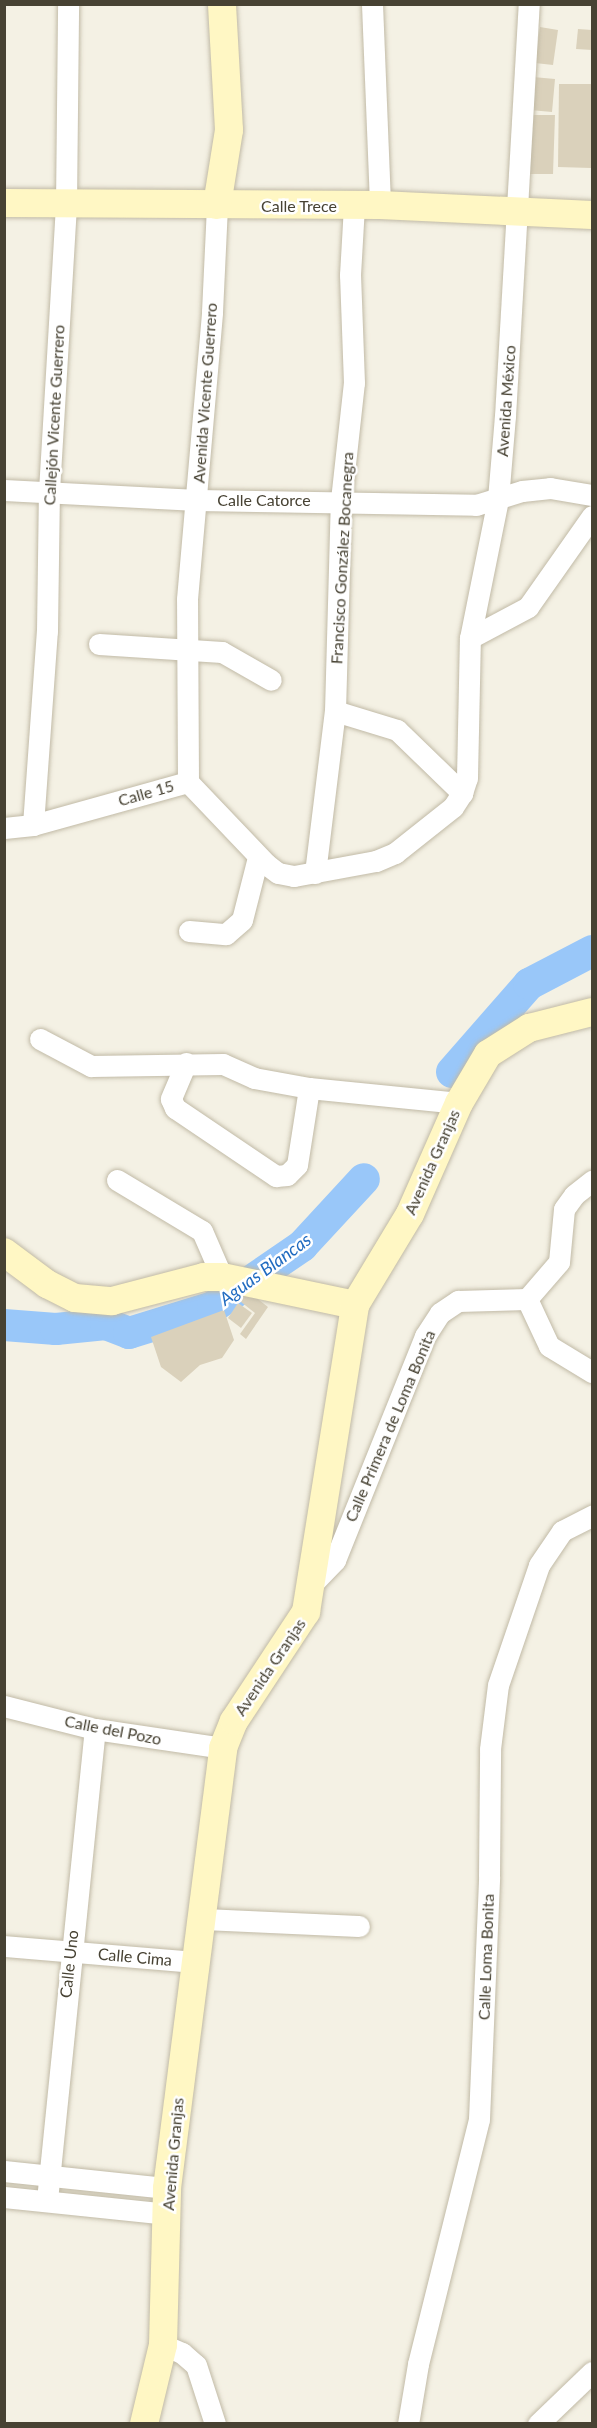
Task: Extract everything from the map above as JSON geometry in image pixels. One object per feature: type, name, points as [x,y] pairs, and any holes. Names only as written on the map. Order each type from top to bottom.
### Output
[{"type":"main road","name":"Avenida Vicente Guerrero","points":[[217,205],[229,130],[222,4]]},
{"type":"main road","name":"Calle Trece","points":[[4,203],[367,205],[519,209],[592,214]]},
{"type":"main road","name":"Avenida Granjas","points":[[144,2424],[163,2345],[168,2201],[194,1962],[203,1919],[223,1748],[234,1721],[306,1612],[313,1582],[355,1305],[410,1214],[459,1103],[488,1054],[529,1028],[592,1012]]},
{"type":"main road","points":[[4,1252],[47,1284],[75,1298],[112,1301],[204,1277],[222,1277],[355,1305]]},
{"type":"street","name":"Callejón Vicente Guerrero","points":[[33,825],[47,631],[49,491],[66,205],[68,4]]},
{"type":"street","name":"Francisco González Bocanegra","points":[[315,873],[335,711],[341,500],[354,383],[350,275],[367,205],[372,4]]},
{"type":"street","name":"Avenida México","points":[[462,794],[467,777],[470,638],[475,598],[498,499],[519,209],[529,4]]},
{"type":"street","name":"Avenida Vicente Guerrero","points":[[189,782],[185,647],[217,205]]},
{"type":"street","name":"Calle Catorce","points":[[4,490],[197,500],[341,500],[476,505],[522,491],[550,488],[592,495]]},
{"type":"street","points":[[470,638],[528,607],[592,516]]},
{"type":"street","points":[[99,644],[185,647],[222,652],[271,680]]},
{"type":"street","points":[[335,711],[397,730],[462,794]]},
{"type":"street","name":"Calle 15","points":[[4,828],[33,825],[189,782],[258,857],[278,873],[294,876],[376,861],[395,853],[453,807],[462,794]]},
{"type":"street","points":[[189,931],[226,934],[242,920],[258,857]]},
{"type":"street","points":[[40,1039],[91,1066],[223,1064],[254,1078],[309,1088],[459,1103]]},
{"type":"street","points":[[186,1063],[171,1099],[175,1108],[276,1176],[287,1175],[297,1165],[309,1088]]},
{"type":"street","points":[[117,1180],[202,1231],[222,1277]]},
{"type":"street","points":[[592,1181],[574,1195],[564,1209],[559,1262],[527,1299],[549,1346],[592,1372]]},
{"type":"street","name":"Calle Primera de Loma Bonita","points":[[313,1582],[335,1560],[425,1336],[440,1313],[458,1301],[527,1299]]},
{"type":"street","name":"Calle Loma Bonita","points":[[408,2424],[418,2364],[479,2119],[489,1876],[490,1749],[498,1685],[539,1564],[562,1530],[592,1516]]},
{"type":"street","name":"Calle del Pozo","points":[[4,1706],[95,1729],[223,1748]]},
{"type":"street","name":"Calle Uno","points":[[47,2200],[70,1951],[95,1729]]},
{"type":"street","points":[[203,1919],[359,1926]]},
{"type":"street","name":"Calle Cima","points":[[4,1946],[194,1962]]},
{"type":"street","points":[[4,2171],[49,2175],[168,2201]]},
{"type":"street","points":[[4,2197],[47,2200],[168,2201]]},
{"type":"street","points":[[163,2345],[182,2353],[196,2365],[215,2424]]},
{"type":"street","points":[[538,2424],[592,2372]]},
{"type":"building","points":[[540,27],[558,30],[553,65],[535,63]]},
{"type":"building","points":[[578,29],[592,30],[592,50],[576,49]]},
{"type":"building","points":[[533,77],[555,79],[552,112],[530,110]]},
{"type":"building","points":[[559,84],[592,84],[591,168],[558,167]]},
{"type":"building","points":[[527,115],[555,115],[553,174],[526,174]]},
{"type":"building","points":[[244,1288],[268,1307],[246,1339],[240,1334],[255,1313],[236,1298]]},
{"type":"building","points":[[238,1303],[252,1313],[241,1328],[228,1318]]},
{"type":"building","points":[[224,1310],[234,1340],[222,1358],[200,1365],[181,1382],[161,1367],[151,1337]]},
{"type":"waterway","name":"Aguas Blancas","points":[[452,1072],[529,984],[592,951]]},
{"type":"waterway","name":"Aguas Blancas","points":[[4,1325],[56,1329],[106,1324],[129,1333],[213,1307],[302,1246],[364,1179]]}]
